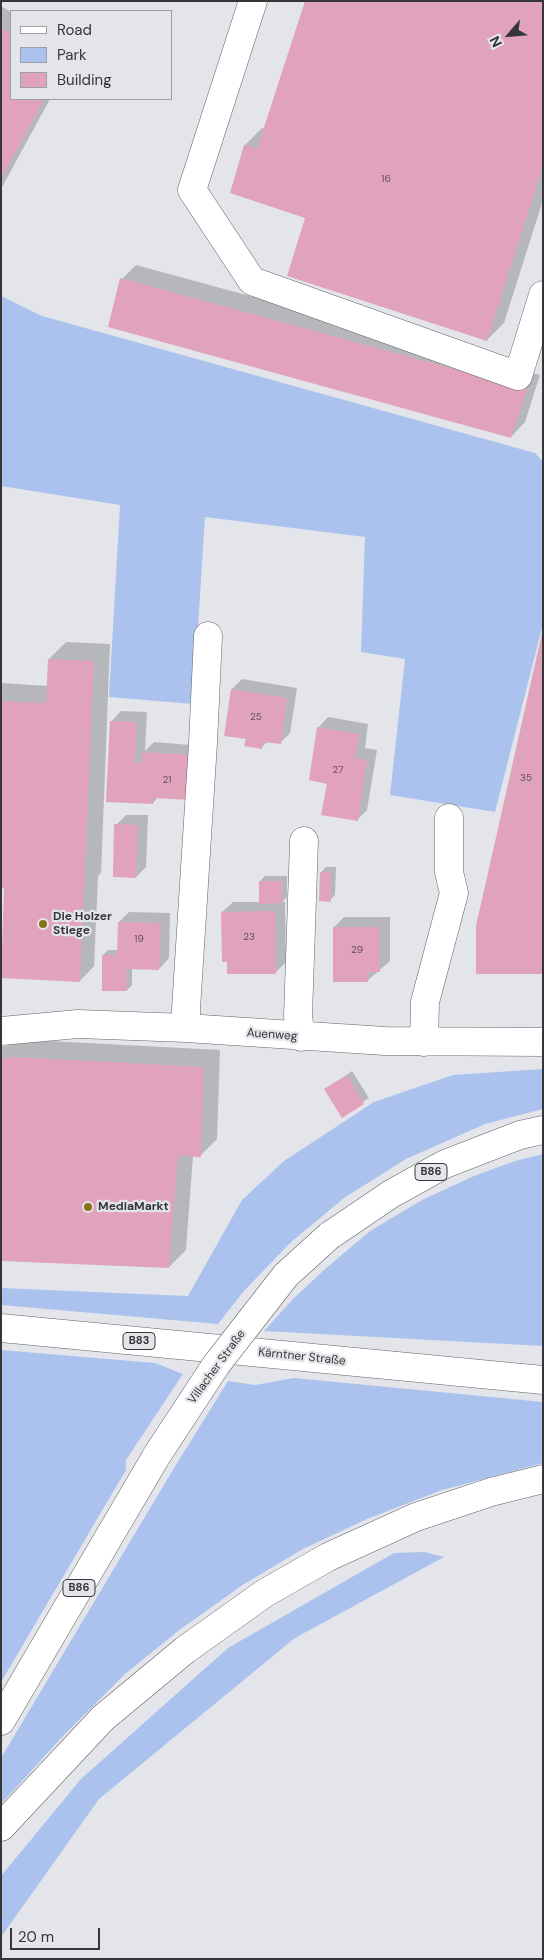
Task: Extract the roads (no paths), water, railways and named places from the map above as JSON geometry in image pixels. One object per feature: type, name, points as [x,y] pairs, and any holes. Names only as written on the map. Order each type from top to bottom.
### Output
[{"type":"main road","points":[[253,1],[192,190],[252,281],[518,376],[543,295]]},
{"type":"main road","points":[[186,1028],[204,744],[208,636]]},
{"type":"main road","points":[[424,1042],[425,1002],[454,893],[450,872],[449,818]]},
{"type":"main road","points":[[300,1037],[298,1016],[304,841]]},
{"type":"main road","name":"Auenweg","points":[[1,1032],[78,1024],[186,1028],[300,1037],[424,1042],[543,1042]]},
{"type":"main road","name":"Villacher Straße","points":[[1,1721],[157,1455],[216,1364],[286,1275],[329,1236],[391,1194],[445,1164],[520,1135],[543,1130]]},
{"type":"main road","name":"Kärntner Straße","points":[[1,1328],[543,1380]]},
{"type":"main road","points":[[1,1828],[103,1718],[185,1650],[265,1593],[328,1557],[416,1517],[491,1492],[543,1480]]},
{"type":"place","name":"Die Holzer Stiege","points":[[43,924]]},
{"type":"place","name":"MediaMarkt","points":[[88,1207]]}]
